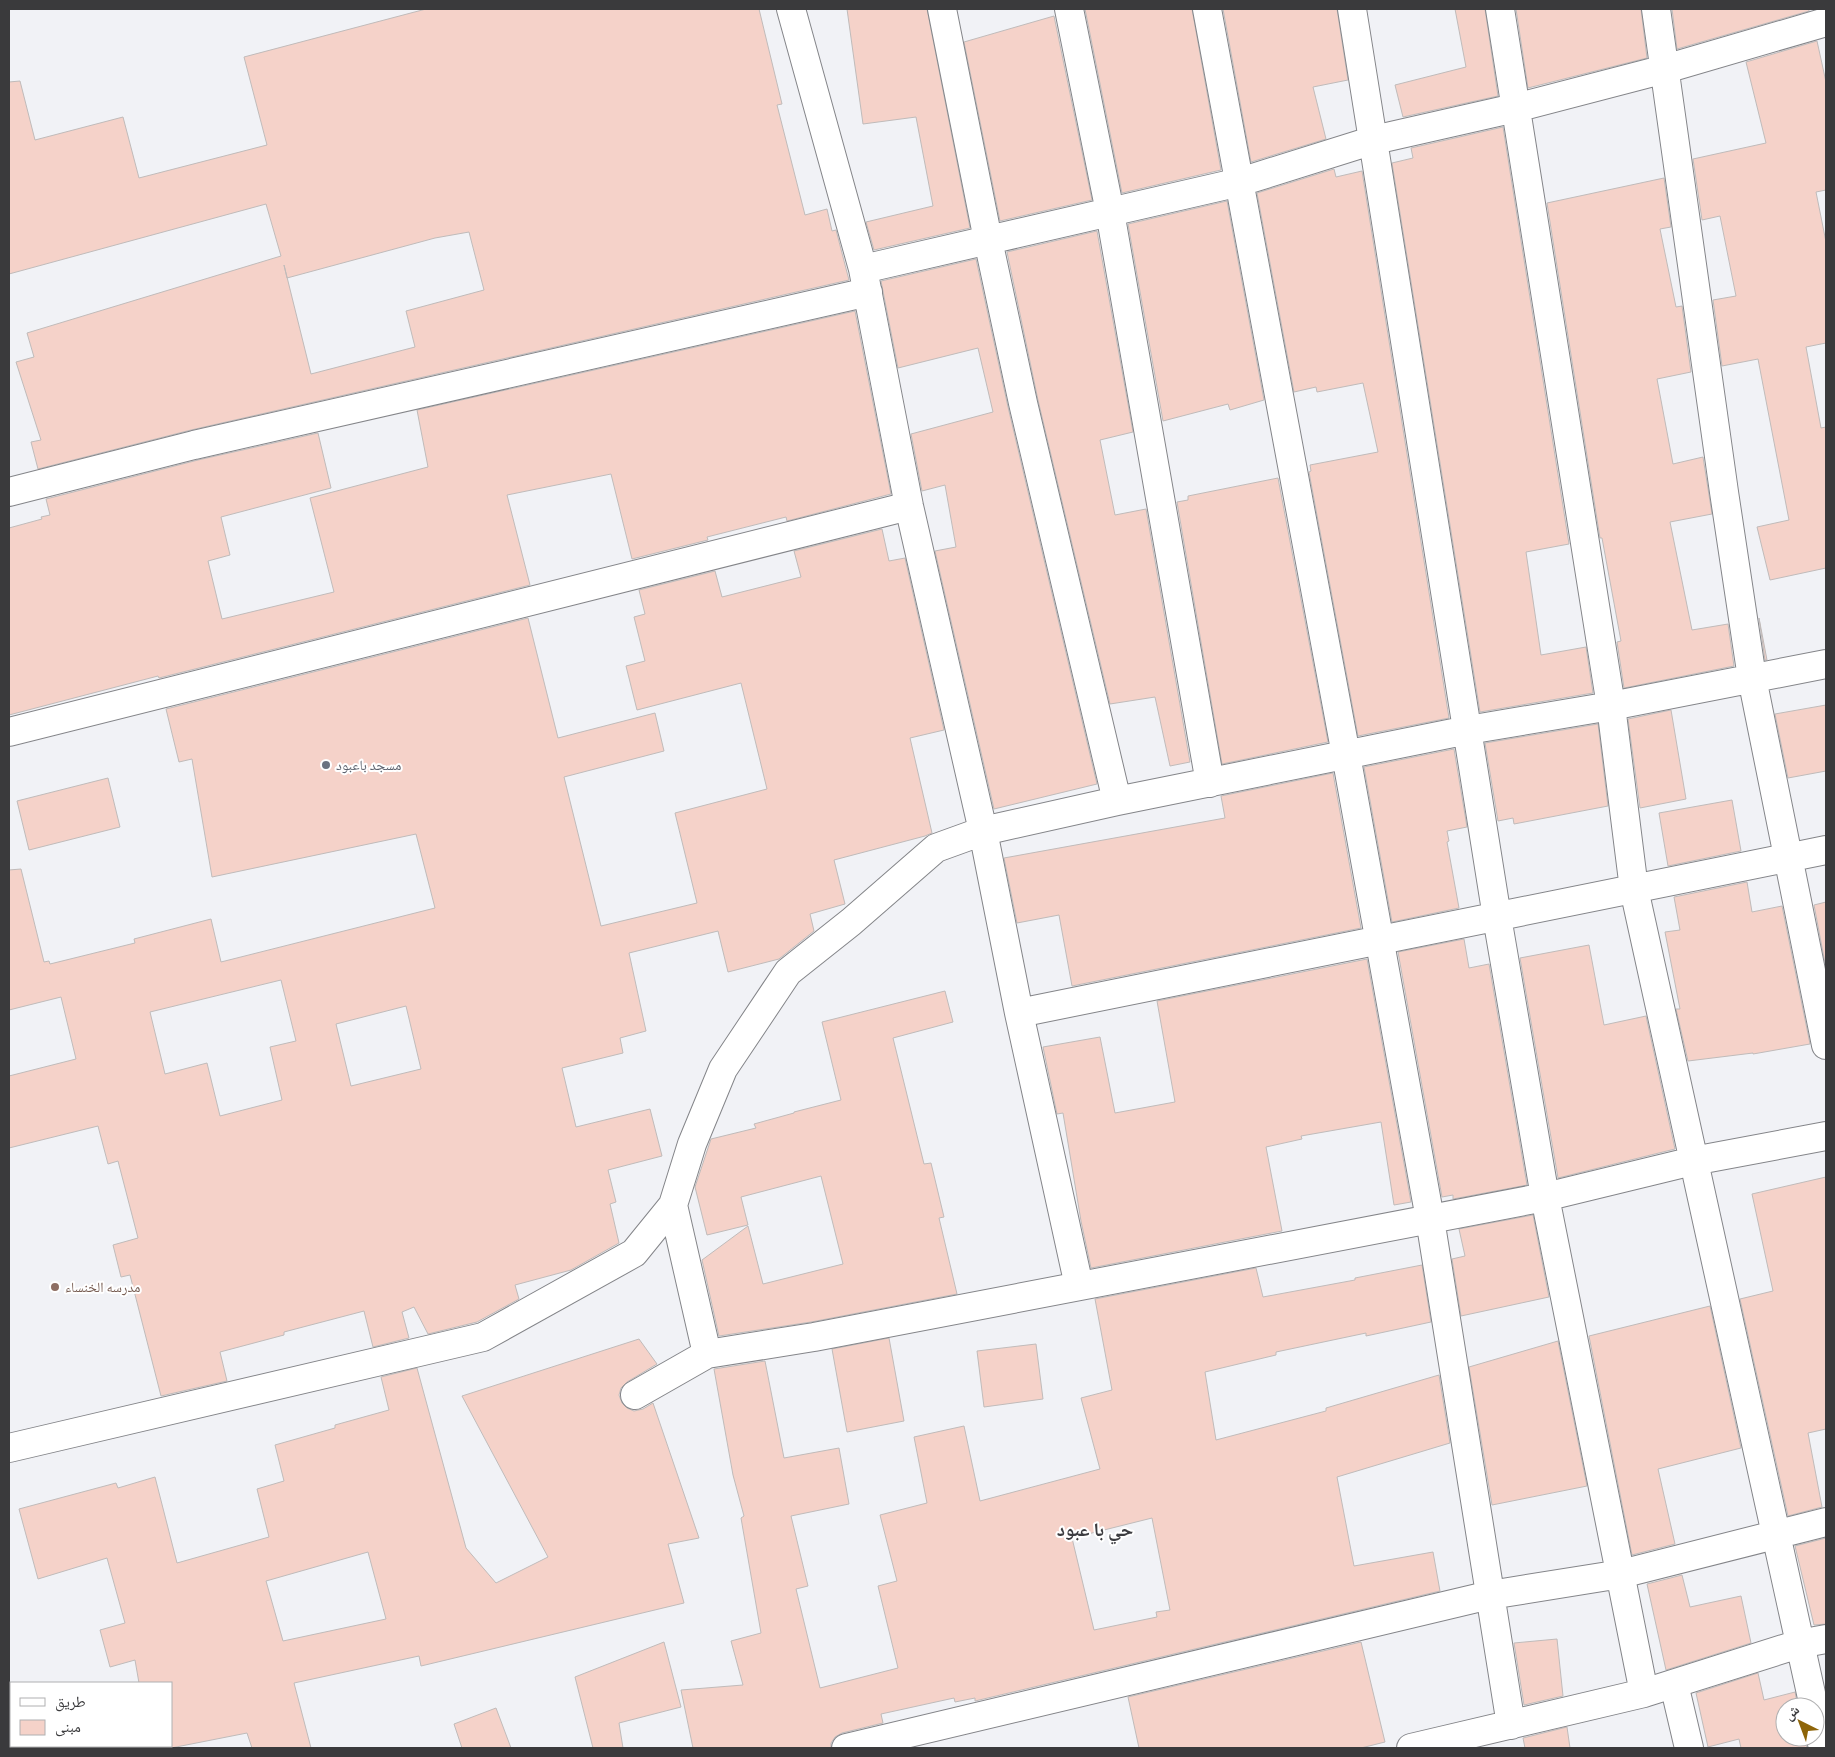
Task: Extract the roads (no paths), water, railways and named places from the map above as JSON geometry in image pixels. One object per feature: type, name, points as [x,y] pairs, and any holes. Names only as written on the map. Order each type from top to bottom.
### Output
[{"type":"street","points":[[791,9],[865,280],[909,506],[983,831],[1019,1014],[1079,1286]]},
{"type":"street","points":[[942,9],[988,240],[1117,801]]},
{"type":"street","points":[[1069,9],[1110,212],[1210,783]]},
{"type":"street","points":[[1208,9],[1430,1219],[1511,1725]]},
{"type":"street","points":[[1352,9],[1497,916],[1545,1197],[1644,1693]]},
{"type":"street","points":[[1500,9],[1611,706],[1634,889],[1812,1697]]},
{"type":"street","points":[[1656,9],[1752,678],[1826,1045]]},
{"type":"street","points":[[9,492],[194,444],[865,280],[988,240],[1240,182],[1374,140],[1516,108],[1665,69],[1826,23],[1824,9]]},
{"type":"street","points":[[9,732],[909,506]]},
{"type":"street","points":[[9,1448],[484,1337],[634,1253],[673,1205],[692,1144],[722,1069],[788,972],[851,922],[936,848],[983,831],[1117,801],[1468,730],[1611,706],[1826,664]]},
{"type":"street","points":[[1019,1014],[1826,850]]},
{"type":"street","points":[[635,1395],[707,1354],[814,1338],[1545,1197],[1693,1161],[1826,1136]]},
{"type":"street","points":[[673,1205],[707,1354]]},
{"type":"street","points":[[846,1748],[1490,1595],[1621,1574],[1826,1522]]},
{"type":"street","points":[[1411,1748],[1644,1693],[1799,1644],[1826,1639]]},
{"type":"street","points":[[1674,1684],[1689,1748]]},
{"type":"place","name":"مسجد باعبود","points":[[326,765]]},
{"type":"place","name":"مدرسه الخنساء","points":[[55,1287]]},
{"type":"district","name":"حي با عبود","points":[[1095,1529]]}]
